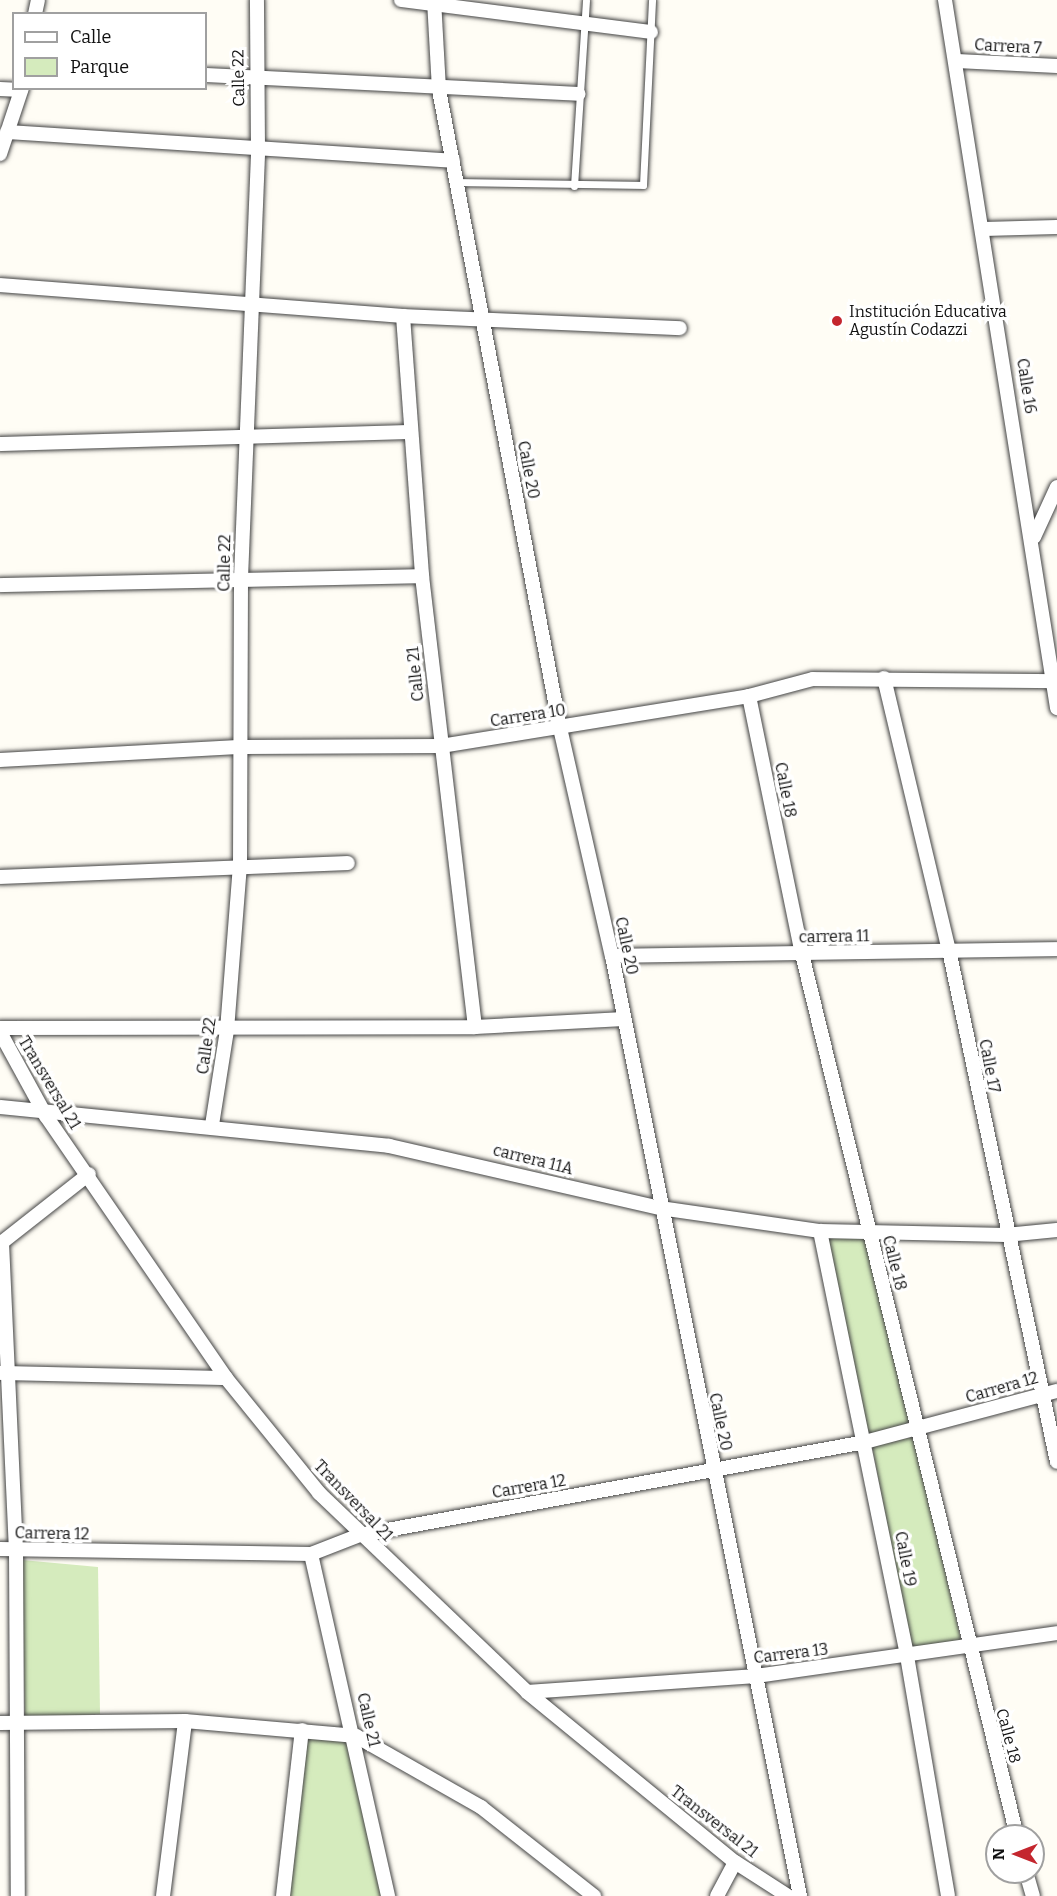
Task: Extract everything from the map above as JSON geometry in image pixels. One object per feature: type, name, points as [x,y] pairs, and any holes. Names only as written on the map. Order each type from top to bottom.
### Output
[{"type":"street","name":"Calle 22","points":[[212,1125],[227,1030],[240,866],[243,747],[241,579],[258,150],[254,76],[257,0]]},
{"type":"street","points":[[401,0],[434,2],[585,26],[651,32]]},
{"type":"street","name":"Calle 16","points":[[945,0],[957,61],[1034,537],[1057,708]]},
{"type":"street","name":"Calle 20","points":[[434,2],[439,90],[560,728],[612,956],[660,1208],[800,1896]]},
{"type":"street","name":"Carrera 7","points":[[957,61],[1057,66]]},
{"type":"street","points":[[207,75],[254,76],[439,90],[579,94]]},
{"type":"street","points":[[0,154],[22,90]]},
{"type":"street","points":[[7,132],[453,161]]},
{"type":"street","points":[[984,229],[1057,227]]},
{"type":"street","points":[[0,285],[404,316],[680,328]]},
{"type":"street","name":"Calle 21","points":[[404,316],[410,432],[422,576],[475,1027]]},
{"type":"street","points":[[0,444],[245,439],[410,432]]},
{"type":"street","points":[[1034,537],[1057,487]]},
{"type":"street","points":[[0,585],[422,576]]},
{"type":"street","name":"Calle 17","points":[[884,678],[949,950],[1006,1235],[1051,1392],[1057,1462]]},
{"type":"street","name":"Carrera 10","points":[[0,760],[243,747],[441,746],[749,696],[813,679],[1055,681]]},
{"type":"street","name":"Calle 18","points":[[749,696],[802,954],[919,1430],[968,1645],[1014,1824]]},
{"type":"street","points":[[0,877],[348,863]]},
{"type":"street","name":"carrera 11","points":[[612,956],[1057,949]]},
{"type":"street","points":[[0,1030],[475,1027],[624,1019]]},
{"type":"street","name":"Transversal 21","points":[[0,1030],[46,1116],[89,1174],[226,1378],[360,1535],[527,1692],[735,1862],[788,1896]]},
{"type":"street","name":"carrera 11A","points":[[0,1107],[46,1116],[212,1125],[455,1158],[660,1208],[820,1231],[870,1235],[1006,1235],[1057,1230]]},
{"type":"street","points":[[18,1896],[19,1723],[16,1550],[4,1373],[1,1243],[89,1174]]},
{"type":"street","name":"Calle 19","points":[[820,1231],[907,1656],[948,1896]]},
{"type":"street","points":[[4,1373],[226,1378]]},
{"type":"street","name":"Carrera 12","points":[[0,1549],[310,1554],[360,1535],[865,1442],[919,1430],[1051,1392]]},
{"type":"street","name":"Calle 21","points":[[310,1554],[356,1736],[388,1896]]},
{"type":"street","name":"Carrera 13","points":[[527,1692],[756,1676],[1057,1634]]},
{"type":"street","points":[[163,1896],[185,1721]]},
{"type":"street","points":[[0,1724],[185,1721],[356,1736],[481,1807],[594,1896]]},
{"type":"street","points":[[283,1896],[302,1730]]},
{"type":"street","points":[[717,1896],[735,1862]]},
{"type":"lane","points":[[574,186],[586,0]]},
{"type":"lane","points":[[458,182],[574,186],[642,185],[652,0]]},
{"type":"green space","points":[[827,1235],[867,1239],[913,1426],[868,1437]]},
{"type":"green space","points":[[914,1437],[961,1640],[911,1651],[872,1445]]},
{"type":"green space","points":[[22,1560],[98,1567],[100,1714],[25,1718]]},
{"type":"green space","points":[[305,1733],[352,1739],[384,1896],[287,1896]]},
{"type":"place","name":"Institución Educativa Agustín Codazzi","points":[[837,321]]}]
